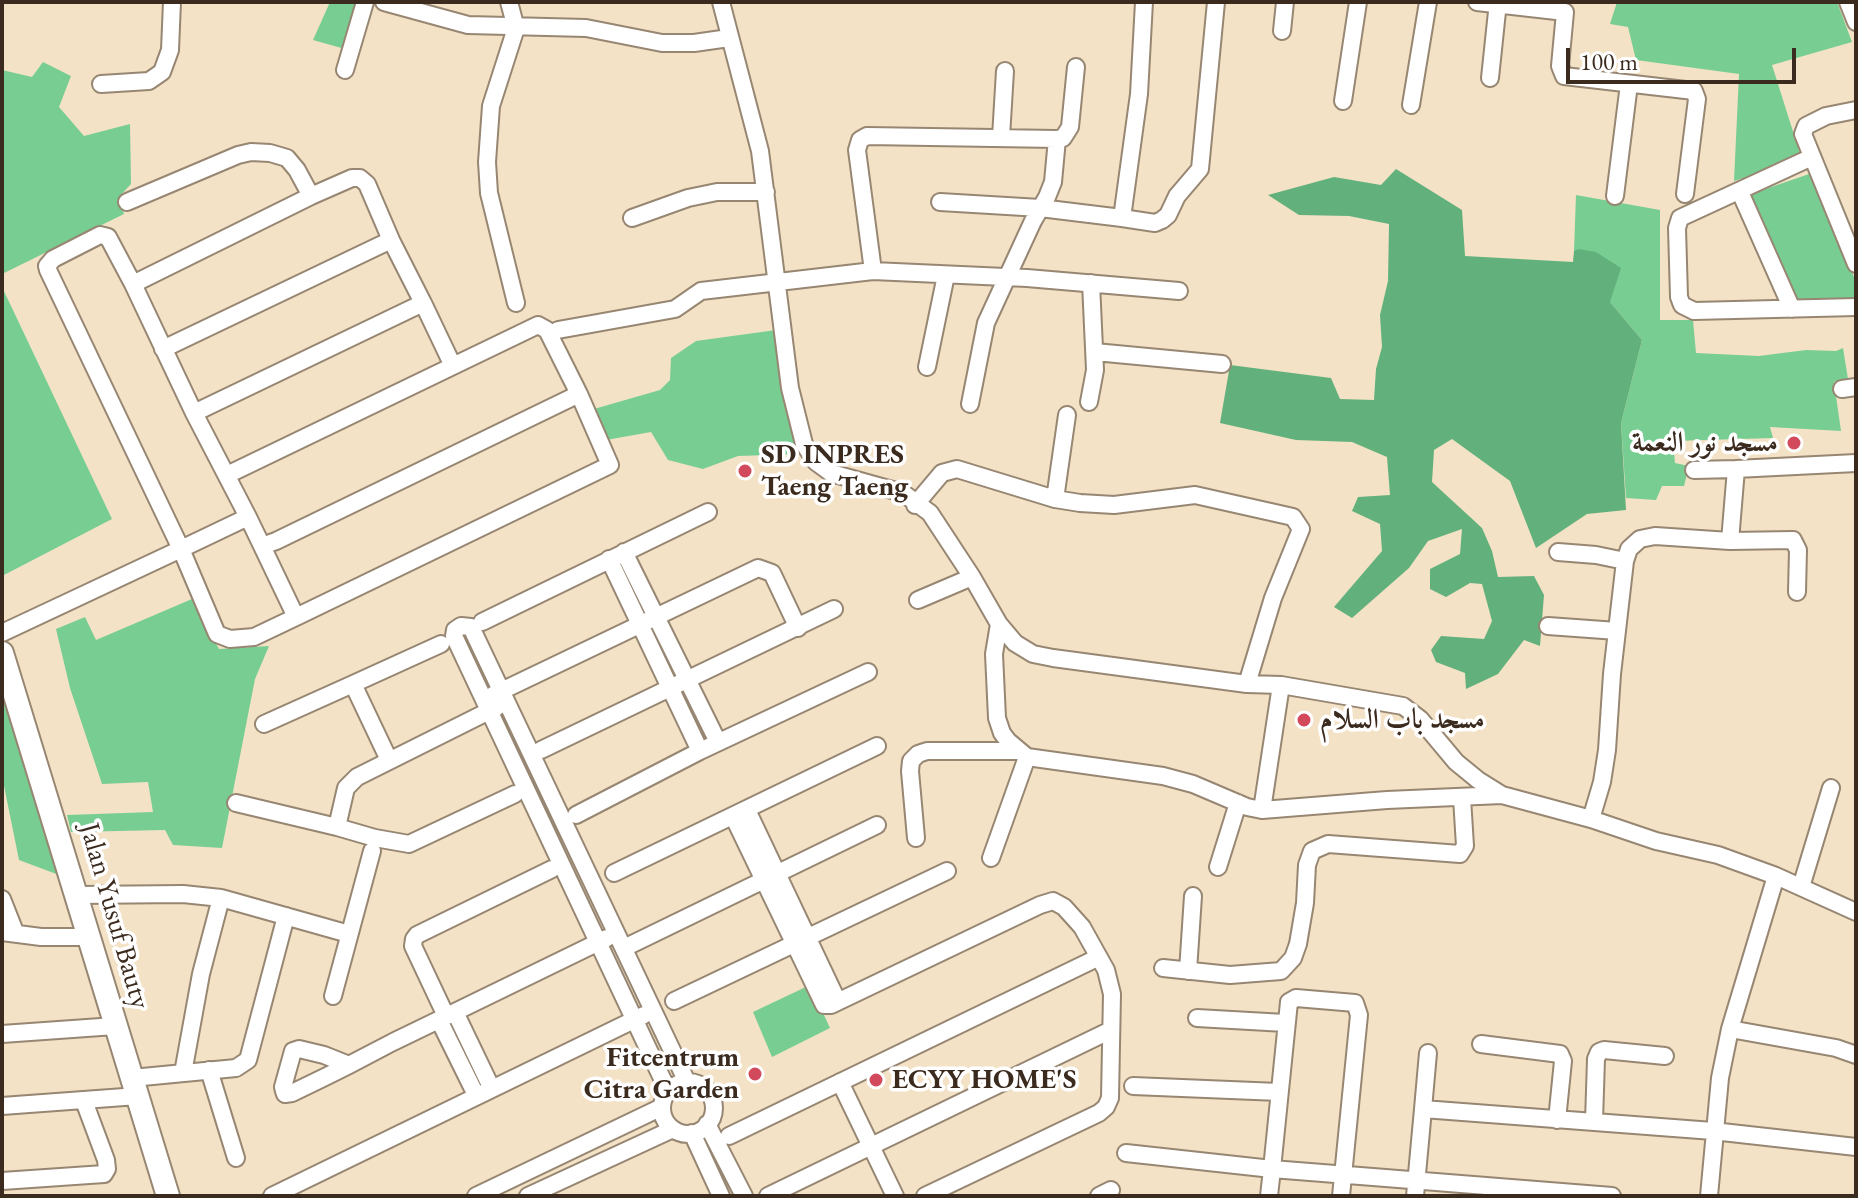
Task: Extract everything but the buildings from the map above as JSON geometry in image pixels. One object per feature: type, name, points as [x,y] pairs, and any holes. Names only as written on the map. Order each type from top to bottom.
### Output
[{"type":"street","points":[[101,84],[149,81],[162,72],[170,50],[172,2]]},
{"type":"street","points":[[345,70],[365,2]]},
{"type":"street","points":[[384,2],[468,25],[586,28],[662,43],[729,38]]},
{"type":"street","points":[[509,2],[516,28],[491,106],[487,162],[489,193],[516,303]]},
{"type":"street","points":[[721,2],[760,151],[790,388],[804,444],[810,454],[831,473],[903,493],[915,505],[930,513],[999,624],[1015,643],[1033,654],[1247,684],[1281,685],[1403,706],[1420,719],[1456,762],[1502,795],[1591,819],[1656,841],[1718,855],[1776,876],[1856,912]]},
{"type":"street","points":[[1122,218],[1139,94],[1144,2]]},
{"type":"street","points":[[940,202],[1040,208],[1155,223],[1162,220],[1200,169],[1216,2]]},
{"type":"street","points":[[1282,31],[1285,2]]},
{"type":"street","points":[[1343,101],[1358,2]]},
{"type":"street","points":[[1411,105],[1428,2]]},
{"type":"street","points":[[1477,2],[1566,7],[1560,66],[1562,73],[1568,77],[1689,89],[1696,94],[1685,194]]},
{"type":"street","points":[[1848,2],[1856,22]]},
{"type":"street","points":[[1490,78],[1498,3]]},
{"type":"street","points":[[873,271],[857,150],[860,140],[867,136],[1063,138],[1070,127],[1076,67]]},
{"type":"street","points":[[1001,137],[1005,71]]},
{"type":"street","points":[[1615,196],[1629,84]]},
{"type":"street","points":[[1856,110],[1826,116],[1806,126],[1803,134],[1856,264]]},
{"type":"street","points":[[970,404],[986,323],[1053,182],[1057,139]]},
{"type":"street","points":[[127,202],[251,152],[287,158],[311,196]]},
{"type":"street","points":[[1812,157],[1683,215],[1677,222],[1679,297],[1687,310],[1694,311],[1856,307]]},
{"type":"street","points":[[133,284],[311,196],[352,178],[360,178],[367,184],[453,366]]},
{"type":"street","points":[[632,218],[688,198],[717,192],[766,192]]},
{"type":"street","points":[[1740,192],[1792,309]]},
{"type":"street","points":[[227,475],[522,330],[543,326],[579,394],[610,465],[296,617],[254,637],[223,637],[217,634],[181,549],[47,266],[53,259],[100,235],[112,244],[296,617]]},
{"type":"street","points":[[163,349],[391,240]]},
{"type":"street","points":[[558,330],[675,309],[701,291],[873,271],[1008,277],[1179,291]]},
{"type":"street","points":[[927,367],[946,275]]},
{"type":"street","points":[[1089,402],[1095,370],[1091,283]]},
{"type":"street","points":[[194,413],[423,303]]},
{"type":"street","points":[[1095,352],[1222,364]]},
{"type":"street","points":[[262,546],[579,394]]},
{"type":"street","points":[[1055,499],[1067,415]]},
{"type":"street","points":[[1694,470],[1856,463]]},
{"type":"street","points":[[915,505],[942,473],[963,469],[1055,499],[1114,505],[1195,495],[1297,520],[1301,526],[1300,532],[1273,598],[1247,684]]},
{"type":"street","points":[[1730,541],[1736,469]]},
{"type":"street","points":[[482,622],[708,512]]},
{"type":"street","points":[[2,633],[248,517]]},
{"type":"street","points":[[1591,819],[1607,750],[1625,561],[1633,543],[1648,537],[1793,540],[1798,550],[1797,592]]},
{"type":"street","points":[[1558,552],[1625,561]]},
{"type":"street","points":[[616,556],[678,685],[700,751]]},
{"type":"street","points":[[337,827],[346,788],[350,783],[487,705],[647,620],[758,568],[772,573],[798,628]]},
{"type":"street","points":[[918,600],[972,577]]},
{"type":"street","points":[[541,750],[834,609]]},
{"type":"street","points":[[999,624],[994,654],[997,718],[1002,733],[1022,754]]},
{"type":"street","points":[[668,1091],[454,636],[455,630],[461,626],[471,627],[687,1082]]},
{"type":"street","points":[[1548,626],[1617,631]]},
{"type":"street","points":[[264,724],[441,644]]},
{"type":"street","name":"Jalan Yusuf Bauty","points":[[2,653],[7,684],[78,895],[168,1196]]},
{"type":"street","points":[[576,815],[718,742],[868,672]]},
{"type":"street","points":[[353,684],[389,760]]},
{"type":"street","points":[[678,685],[718,742]]},
{"type":"street","points":[[1262,810],[1281,685]]},
{"type":"street","points":[[614,873],[877,746]]},
{"type":"street","points":[[916,838],[911,761],[927,751],[1022,754],[1163,776],[1262,810],[1502,795]]},
{"type":"street","points":[[991,858],[1022,754]]},
{"type":"street","points":[[1801,887],[1831,788]]},
{"type":"street","points":[[236,803],[409,844],[515,794]]},
{"type":"street","points":[[1163,968],[1230,975],[1281,971],[1293,958],[1298,944],[1307,865],[1312,851],[1328,844],[1460,854],[1465,846],[1462,798]]},
{"type":"street","points":[[1218,867],[1238,803]]},
{"type":"street","points":[[740,813],[831,1002],[1053,901],[1064,907],[1082,927],[1106,970],[1112,994],[1110,1098],[1099,1113],[925,1196]]},
{"type":"street","points":[[349,1065],[599,942],[621,940],[770,876],[877,825]]},
{"type":"street","points":[[333,996],[372,851]]},
{"type":"street","points":[[484,1091],[413,946],[414,939],[552,869]]},
{"type":"street","points":[[674,1001],[947,871]]},
{"type":"street","points":[[1709,1196],[1713,1131],[1730,1029],[1776,876]]},
{"type":"street","points":[[78,895],[183,894],[221,898],[349,934]]},
{"type":"street","points":[[1188,971],[1193,896]]},
{"type":"street","points":[[183,1073],[201,974],[221,898]]},
{"type":"street","points":[[2,899],[8,932],[41,937],[89,937]]},
{"type":"street","points":[[2,1106],[84,1101],[183,1073],[236,1068],[248,1060],[286,916]]},
{"type":"street","points":[[729,1136],[1097,958]]},
{"type":"street","points":[[1269,1196],[1287,1005],[1296,998],[1355,1003],[1358,1006],[1341,1196]]},
{"type":"street","points":[[272,1196],[654,1011]]},
{"type":"street","points":[[1197,1018],[1285,1023]]},
{"type":"street","points":[[2,1034],[115,1026]]},
{"type":"street","points":[[1730,1029],[1836,1048],[1856,1055]]},
{"type":"street","points":[[768,1196],[1111,1030]]},
{"type":"street","points":[[1481,1044],[1560,1054],[1563,1061],[1557,1120]]},
{"type":"street","points":[[1594,1121],[1596,1059],[1599,1052],[1665,1056]]},
{"type":"street","points":[[1416,1188],[1428,1053]]},
{"type":"street","points":[[209,1070],[236,1158]]},
{"type":"street","points":[[687,1082],[701,1086],[711,1097],[713,1111],[707,1124],[692,1133],[673,1129],[664,1118],[662,1107],[668,1091],[687,1082]]},
{"type":"street","points":[[835,1084],[866,1148],[895,1196]]},
{"type":"street","points":[[1133,1086],[1279,1092]]},
{"type":"street","points":[[2,1181],[104,1174],[106,1160],[84,1101]]},
{"type":"street","points":[[476,1196],[662,1107]]},
{"type":"street","points":[[1423,1109],[1713,1131],[1856,1147]]},
{"type":"street","points":[[707,1124],[744,1196]]},
{"type":"street","points":[[528,1196],[673,1129]]},
{"type":"street","points":[[692,1133],[721,1196]]},
{"type":"street","points":[[866,1148],[883,1196]]},
{"type":"street","points":[[1126,1153],[1272,1169],[1343,1173],[1416,1188],[1612,1196]]},
{"type":"green space","points":[[330,2],[360,4],[345,49],[313,40]]},
{"type":"green space","points":[[1617,2],[1837,2],[1852,42],[1772,65],[1802,160],[1734,181],[1739,74],[1636,60],[1628,27],[1610,24]]},
{"type":"green space","points":[[43,62],[71,76],[59,107],[84,136],[130,124],[131,184],[119,197],[124,214],[2,274],[2,70],[32,77]]},
{"type":"green space","points":[[1396,169],[1462,210],[1465,256],[1573,262],[1574,251],[1579,249],[1596,252],[1621,268],[1610,302],[1642,340],[1621,423],[1626,510],[1587,514],[1536,548],[1510,481],[1452,439],[1434,450],[1432,482],[1482,528],[1498,577],[1534,576],[1544,595],[1540,646],[1524,640],[1498,674],[1466,689],[1465,673],[1436,662],[1431,650],[1441,636],[1484,639],[1492,621],[1482,584],[1470,583],[1446,597],[1430,589],[1430,569],[1460,554],[1462,529],[1428,541],[1409,568],[1352,618],[1334,607],[1382,551],[1380,524],[1352,511],[1358,497],[1390,495],[1387,457],[1352,442],[1296,440],[1220,423],[1230,365],[1331,378],[1340,399],[1374,400],[1376,369],[1382,347],[1380,315],[1388,281],[1389,224],[1349,216],[1299,215],[1268,195],[1334,177],[1381,185]]},
{"type":"green space","points":[[1812,173],[1856,282],[1856,299],[1797,301],[1748,195]]},
{"type":"green space","points":[[1576,195],[1660,210],[1660,320],[1693,320],[1696,353],[1759,356],[1843,348],[1848,379],[1834,382],[1841,431],[1770,427],[1773,438],[1673,441],[1675,463],[1689,466],[1684,486],[1662,486],[1656,500],[1626,498],[1621,423],[1642,340],[1574,251]]},
{"type":"green space","points":[[2,287],[112,519],[2,576]]},
{"type":"green space","points":[[776,330],[791,427],[800,454],[738,456],[703,469],[668,460],[651,432],[606,440],[594,409],[660,390],[670,380],[671,358],[696,341]]},
{"type":"green space","points":[[192,599],[219,649],[269,646],[255,679],[222,848],[173,845],[165,830],[71,832],[67,815],[153,812],[148,782],[102,784],[70,688],[56,629],[85,617],[96,640]]},
{"type":"green space","points":[[9,697],[67,878],[19,860],[2,776],[2,699]]},
{"type":"green space","points":[[810,985],[830,1028],[772,1057],[753,1012]]},
{"type":"place","name":"مسجد نور النعمة","points":[[1794,443]]},
{"type":"place","name":"SD INPRES Taeng Taeng","points":[[745,471]]},
{"type":"place","name":"مسجد باب السلام","points":[[1304,720]]},
{"type":"place","name":"Fitcentrum Citra Garden","points":[[755,1074]]},
{"type":"place","name":"ECYY HOME'S","points":[[876,1080]]}]
